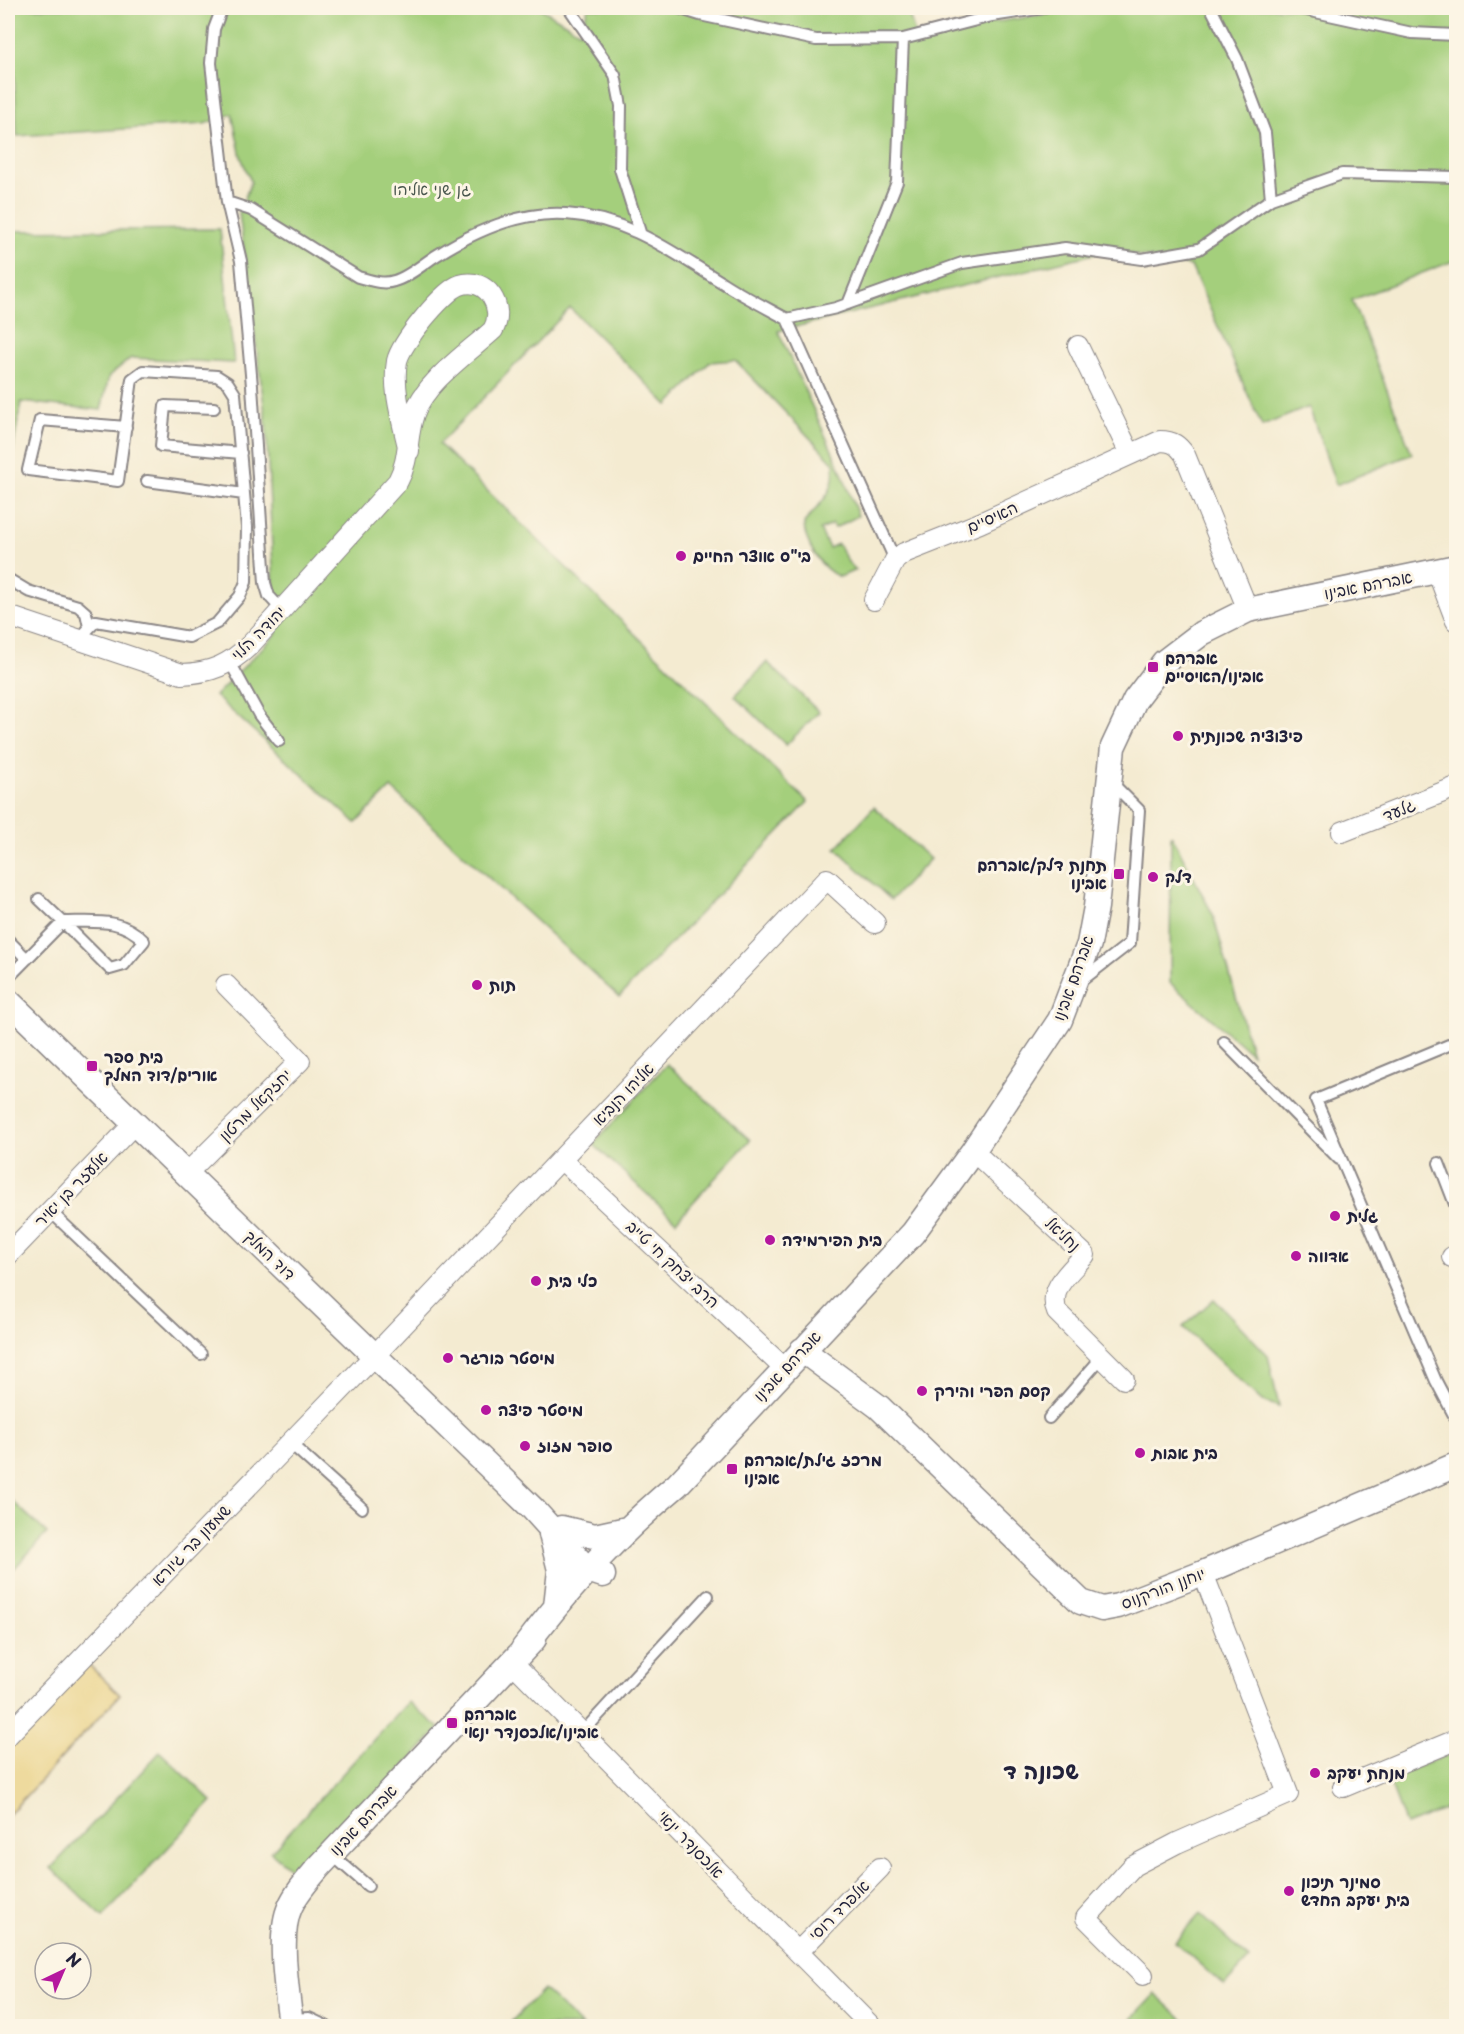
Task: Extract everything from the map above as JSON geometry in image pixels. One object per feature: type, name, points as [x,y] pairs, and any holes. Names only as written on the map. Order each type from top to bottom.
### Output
[{"type":"street","name":"יהודה הלוי","points":[[8,616],[84,633],[182,674],[205,673],[230,662],[282,610],[392,490],[406,467],[413,415],[420,400],[493,330],[499,320],[498,306],[490,293],[477,286],[463,284],[451,289],[403,345],[400,352],[396,377],[408,452]]},
{"type":"street","points":[[1078,346],[1130,454]]},
{"type":"street","name":"האיסיים","points":[[895,560],[904,553],[980,523],[1130,454],[1160,441],[1168,441],[1181,450],[1248,610]]},
{"type":"street","points":[[874,600],[895,560]]},
{"type":"street","points":[[1447,569],[1456,621]]},
{"type":"street","name":"אברהם אבינו","points":[[291,2023],[285,1929],[288,1909],[297,1894],[331,1854],[596,1568],[627,1529],[677,1485],[913,1233],[973,1151],[1060,1020],[1089,944],[1096,907],[1113,747],[1131,708],[1147,683],[1164,662],[1184,646],[1202,633],[1248,610],[1447,569]]},
{"type":"street","name":"גלעד","points":[[1342,832],[1456,786]]},
{"type":"street","name":"אליהו הנביא","points":[[374,1356],[827,879],[875,922]]},
{"type":"street","name":"יחזקאל מרטון","points":[[186,1174],[300,1061],[226,985]]},
{"type":"street","name":"דוד המלך","points":[[8,1001],[532,1509],[596,1568]]},
{"type":"street","name":"אלעזר בן יאיר","points":[[8,1255],[134,1124]]},
{"type":"street","name":"נחליאל","points":[[973,1151],[1085,1255],[1055,1291],[1053,1303],[1057,1312],[1124,1379]]},
{"type":"street","name":"הרב יצחק חי טייב","points":[[561,1159],[785,1369]]},
{"type":"street","name":"יוחנן הורקנוס","points":[[802,1350],[879,1407],[1081,1602],[1102,1609],[1118,1606],[1203,1573],[1456,1465]]},
{"type":"street","name":"שמעון בר גיורא","points":[[8,1736],[374,1356]]},
{"type":"street","name":"אברהם אבינו","points":[[517,1655],[556,1606],[596,1568],[649,1524],[677,1485]]},
{"type":"street","points":[[556,1606],[560,1570],[555,1529],[595,1536],[627,1529]]},
{"type":"street","points":[[1143,1975],[1086,1918],[1133,1866],[1177,1843],[1288,1794],[1203,1573]]},
{"type":"street","name":"אלכסנדר ינאי","points":[[517,1655],[582,1733],[871,2026]]},
{"type":"street","points":[[1343,1787],[1456,1740]]},
{"type":"street","name":"אלפרד רוסי","points":[[798,1952],[880,1868]]},
{"type":"lane","points":[[222,8],[214,29],[211,63],[227,202],[241,261],[265,583],[269,596],[282,610]]},
{"type":"lane","points":[[569,8],[615,75],[621,106],[620,169],[640,232]]},
{"type":"lane","points":[[678,8],[700,15],[816,40],[903,39],[992,16],[1043,8]]},
{"type":"lane","points":[[1211,8],[1237,59],[1265,133],[1271,199]]},
{"type":"lane","points":[[1297,8],[1412,33],[1456,36]]},
{"type":"lane","points":[[848,304],[897,182],[903,39]]},
{"type":"lane","points":[[787,319],[848,304],[962,262],[1065,248],[1142,259],[1199,249],[1271,199],[1342,174],[1456,177]]},
{"type":"lane","points":[[227,202],[251,210],[358,277],[377,283],[394,281],[447,249],[495,224],[532,216],[563,213],[592,216],[640,232],[726,286],[787,319],[895,560]]},
{"type":"lane","points":[[84,633],[96,621],[189,637],[217,623],[240,596],[246,582],[247,527],[241,453],[235,394],[228,383],[217,376],[143,371],[132,379],[126,427],[118,481],[28,470],[40,420],[126,427]]},
{"type":"lane","points":[[214,408],[165,406],[161,446],[241,453]]},
{"type":"lane","points":[[147,481],[244,494]]},
{"type":"lane","points":[[8,579],[28,591],[78,606],[86,613],[84,633]]},
{"type":"lane","points":[[230,662],[258,715],[279,741]]},
{"type":"lane","points":[[1074,986],[1130,943],[1139,810],[1110,781]]},
{"type":"lane","points":[[8,978],[63,922],[118,922],[133,929],[144,941],[124,965],[110,969],[63,922],[39,899]]},
{"type":"lane","points":[[8,940],[27,959]]},
{"type":"lane","points":[[1224,1042],[1343,1163]]},
{"type":"lane","points":[[1456,1042],[1316,1100],[1436,1381],[1456,1419]]},
{"type":"lane","points":[[1439,1164],[1456,1207]]},
{"type":"lane","points":[[50,1211],[201,1354]]},
{"type":"lane","points":[[1049,1418],[1102,1357]]},
{"type":"lane","points":[[290,1443],[362,1508]]},
{"type":"lane","points":[[582,1733],[708,1596]]},
{"type":"lane","points":[[331,1854],[368,1886]]},
{"type":"lane","points":[[291,2023],[309,2018],[326,2026]]},
{"type":"green space","name":"גן שני אליהו","points":[[12,8],[540,8],[580,32],[588,8],[907,8],[917,40],[985,24],[1083,8],[1456,8],[1456,260],[1352,300],[1412,454],[1336,485],[1309,407],[1262,426],[1191,266],[1110,250],[778,331],[840,468],[858,516],[835,528],[832,524],[820,530],[829,548],[838,544],[848,562],[856,570],[840,577],[820,562],[810,547],[804,523],[830,490],[834,463],[735,360],[710,362],[668,405],[570,308],[439,444],[808,802],[619,997],[391,788],[356,823],[215,696],[276,634],[266,421],[239,213],[251,182],[241,157],[232,114],[204,124],[17,136]]},
{"type":"green space","points":[[220,229],[234,363],[131,358],[109,376],[101,410],[21,402],[8,482],[8,231]]},
{"type":"green space","points":[[767,662],[819,712],[786,745],[735,696]]},
{"type":"green space","points":[[874,807],[930,859],[891,900],[836,848]]},
{"type":"green space","points":[[1171,834],[1213,915],[1252,1054],[1170,983]]},
{"type":"green space","points":[[667,1064],[750,1140],[676,1221],[593,1144]]},
{"type":"green space","points":[[1214,1299],[1268,1355],[1279,1407],[1261,1400],[1183,1327]]},
{"type":"green space","points":[[8,1497],[47,1533],[8,1575]]},
{"type":"green space","points":[[408,1702],[440,1728],[301,1878],[271,1852]]},
{"type":"green space","points":[[160,1752],[212,1801],[103,1917],[51,1868]]},
{"type":"green space","points":[[1456,1752],[1456,1805],[1406,1825],[1388,1778]]},
{"type":"green space","points":[[1200,1914],[1249,1959],[1224,1986],[1175,1942]]},
{"type":"green space","points":[[543,1989],[582,2026],[507,2026]]},
{"type":"green space","points":[[1155,1994],[1191,2026],[1125,2026]]},
{"type":"sand","points":[[88,1664],[120,1695],[8,1815],[8,1748]]},
{"type":"place","name":"בי\"ס אוצר החיים","points":[[681,556]]},
{"type":"place","name":"אברהם אבינו/האיסיים","points":[[1153,667]]},
{"type":"place","name":"פיצוציה שכונתית","points":[[1178,736]]},
{"type":"place","name":"תחנת דלק/אברהם אבינו","points":[[1119,874]]},
{"type":"place","name":"דלק","points":[[1153,877]]},
{"type":"place","name":"תות","points":[[477,985]]},
{"type":"place","name":"בית ספר אורים/דוד המלך","points":[[92,1066]]},
{"type":"place","name":"גלית","points":[[1335,1216]]},
{"type":"place","name":"בית הפירמידה","points":[[770,1240]]},
{"type":"place","name":"אדווה","points":[[1296,1256]]},
{"type":"place","name":"כלי בית","points":[[536,1281]]},
{"type":"place","name":"מיסטר בורגר","points":[[448,1358]]},
{"type":"place","name":"קסם הפרי והירק","points":[[922,1391]]},
{"type":"place","name":"מיסטר פיצה","points":[[486,1410]]},
{"type":"place","name":"סופר מזוז","points":[[525,1446]]},
{"type":"place","name":"בית אבות","points":[[1140,1453]]},
{"type":"place","name":"מרכז גילת/אברהם אבינו","points":[[732,1469]]},
{"type":"place","name":"אברהם אבינו/אלכסנדר ינאי","points":[[452,1723]]},
{"type":"place","name":"מנחת יעקב","points":[[1315,1773]]},
{"type":"place","name":"סמינר תיכון בית יעקב החדש","points":[[1289,1891]]},
{"type":"district","name":"שכונה ד","points":[[1041,1771]]}]
